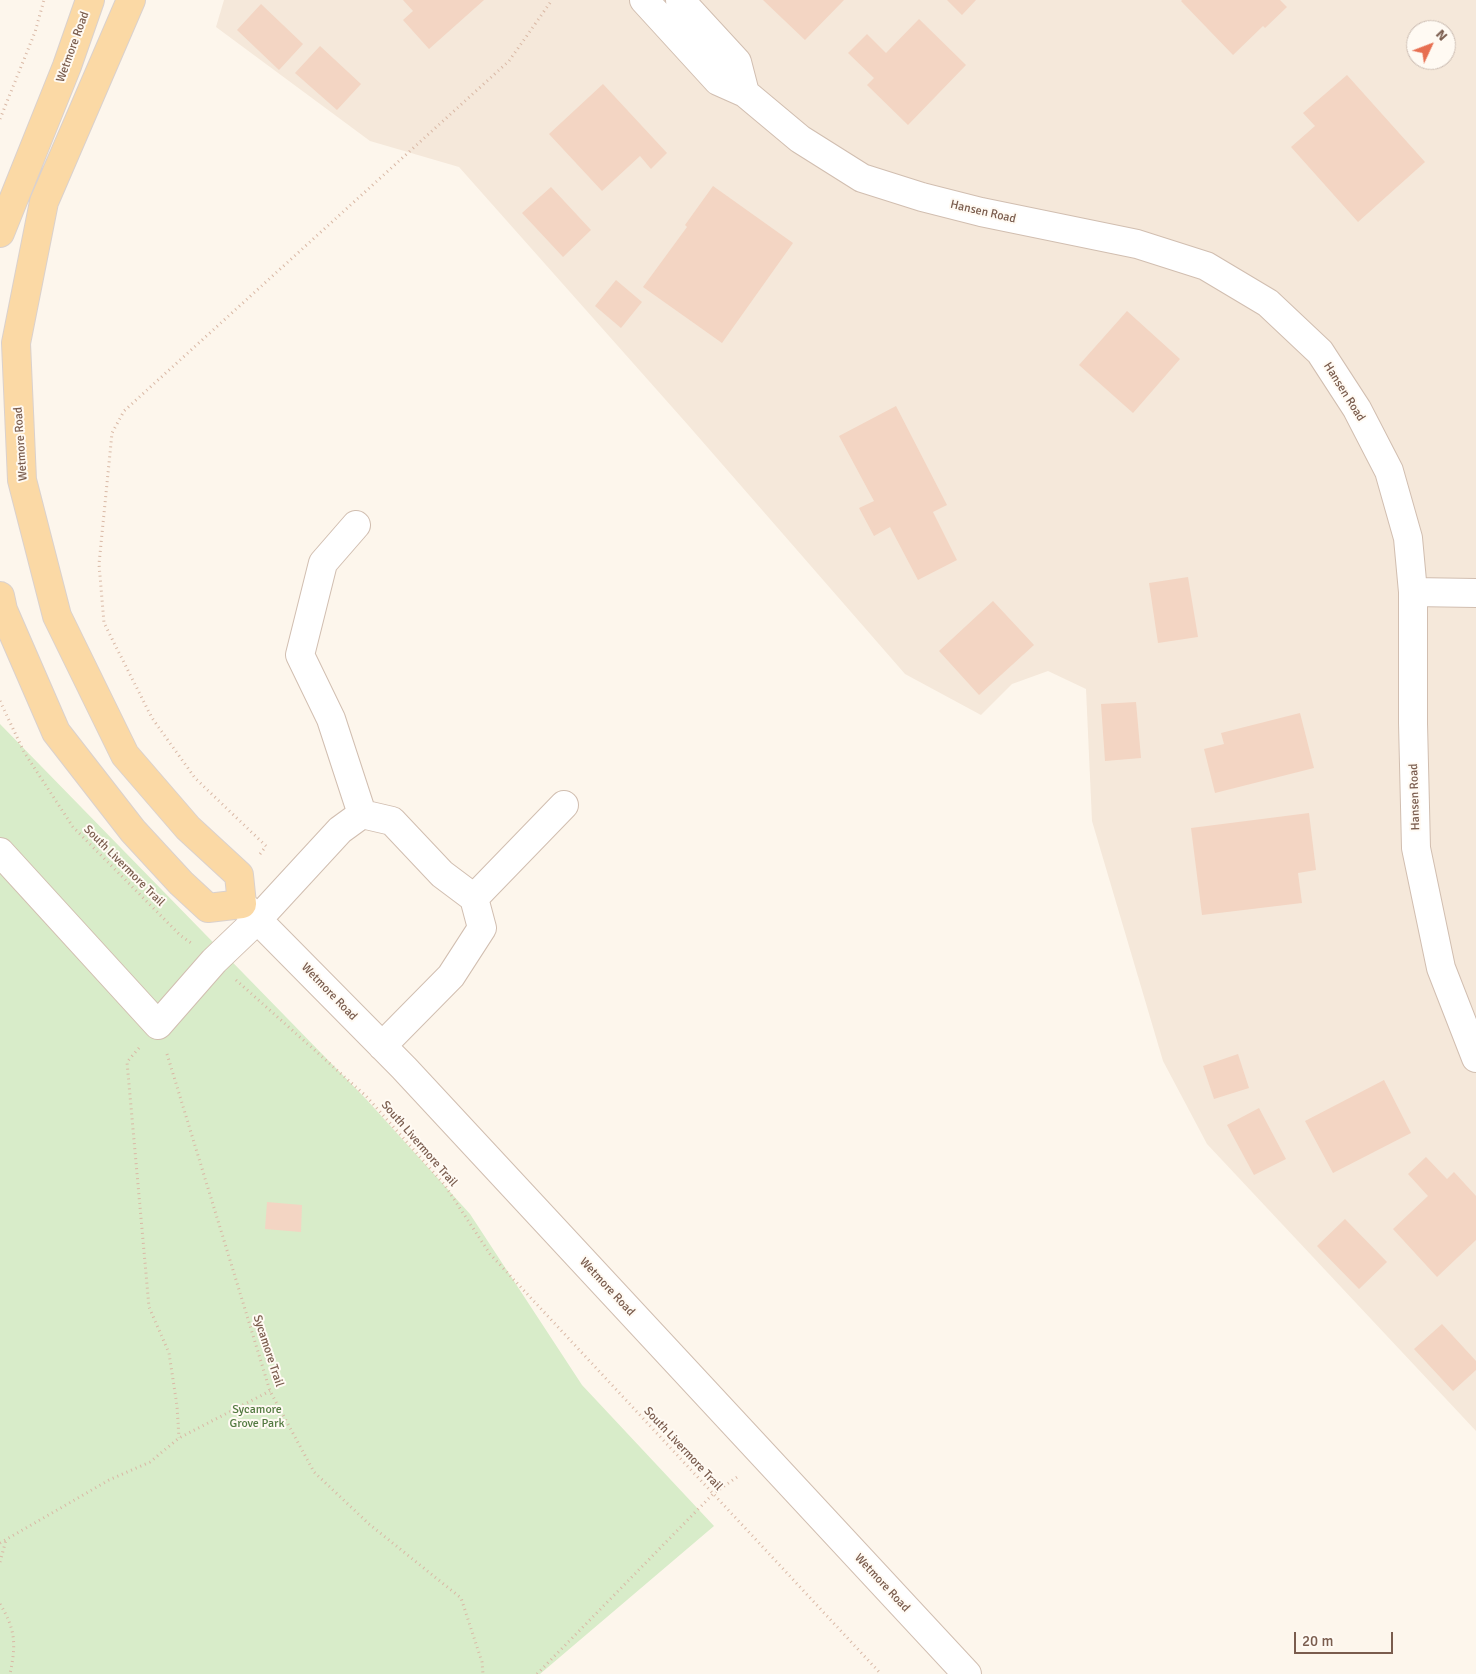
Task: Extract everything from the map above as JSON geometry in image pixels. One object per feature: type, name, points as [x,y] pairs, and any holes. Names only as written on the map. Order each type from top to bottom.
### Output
[{"type":"main road","name":"Wetmore Road","points":[[0,233],[67,66],[90,0]]},
{"type":"main road","name":"Wetmore Road","points":[[131,0],[44,202],[16,344],[22,480],[57,616],[125,755],[188,828],[239,875],[250,911]]},
{"type":"main road","points":[[0,596],[3,610],[56,732],[127,823],[181,883],[208,908],[250,911]]},
{"type":"street","name":"Hansen Road","points":[[644,0],[718,81],[746,93],[800,139],[862,178],[981,212],[1137,244],[1206,266],[1268,303],[1320,352],[1357,410],[1389,471],[1408,538],[1413,592],[1413,723],[1416,848],[1441,968],[1476,1058]]},
{"type":"street","points":[[680,0],[737,62],[746,93]]},
{"type":"street","points":[[356,525],[323,563],[300,655],[331,719],[362,814]]},
{"type":"street","points":[[1413,592],[1476,593]]},
{"type":"street","points":[[474,898],[564,805]]},
{"type":"street","points":[[0,852],[158,1025],[214,961],[250,911],[340,830],[362,814],[392,821],[442,874],[474,898],[482,928],[451,976],[382,1046]]},
{"type":"street","name":"Wetmore Road","points":[[250,911],[382,1046],[966,1674]]},
{"type":"path","points":[[0,119],[35,32],[44,0]]},
{"type":"path","points":[[253,861],[266,846],[195,778],[152,718],[104,623],[99,564],[112,433],[124,411],[509,61],[552,0]]},
{"type":"path","name":"South Livermore Trail","points":[[0,701],[24,752],[73,827],[180,935],[214,961],[366,1096],[444,1184],[490,1254],[881,1674]]},
{"type":"path","points":[[158,1025],[127,1062],[149,1307],[169,1353],[177,1406],[179,1438]]},
{"type":"path","name":"Sycamore Trail","points":[[158,1025],[270,1391],[314,1472],[369,1524],[462,1598],[482,1662],[483,1674]]},
{"type":"path","points":[[0,1543],[109,1480],[150,1462],[179,1438],[270,1391]]},
{"type":"path","points":[[537,1674],[713,1494],[765,1457]]},
{"type":"path","points":[[0,1562],[6,1540]]},
{"type":"path","points":[[0,1604],[13,1631],[15,1647],[10,1674]]},
{"type":"shaded area","points":[[224,0],[1476,0],[1476,1431],[1207,1144],[1163,1061],[1092,821],[1086,689],[1048,671],[1012,684],[981,715],[905,674],[688,425],[459,167],[370,141],[216,27]]},
{"type":"green space","name":"Sycamore Grove Park","points":[[0,724],[366,1099],[470,1214],[582,1385],[714,1526],[540,1674],[0,1674]]},
{"type":"building","points":[[403,0],[484,0],[429,49],[403,20],[413,11]]},
{"type":"building","points":[[763,0],[844,0],[805,40]]},
{"type":"building","points":[[947,0],[976,0],[962,15]]},
{"type":"building","points":[[1182,0],[1280,0],[1287,7],[1265,28],[1263,26],[1233,55]]},
{"type":"building","points":[[261,4],[303,44],[279,70],[237,30]]},
{"type":"building","points":[[919,19],[966,65],[908,125],[867,85],[874,78],[848,53],[867,34],[886,53]]},
{"type":"building","points":[[320,46],[361,84],[337,110],[295,73]]},
{"type":"building","points":[[1347,75],[1425,162],[1358,222],[1291,147],[1315,126],[1303,113]]},
{"type":"building","points":[[603,84],[667,153],[651,169],[640,156],[602,191],[549,134]]},
{"type":"building","points":[[713,186],[793,243],[722,343],[643,287],[687,227],[685,225]]},
{"type":"building","points":[[551,187],[591,230],[563,257],[522,213]]},
{"type":"building","points":[[616,280],[642,302],[621,328],[595,306]]},
{"type":"building","points":[[1127,311],[1180,359],[1133,413],[1079,365]]},
{"type":"building","points":[[896,406],[947,505],[933,512],[957,560],[918,580],[890,527],[874,536],[859,508],[874,501],[839,436]]},
{"type":"building","points":[[1188,577],[1198,637],[1158,643],[1149,583]]},
{"type":"building","points":[[993,601],[1034,645],[979,695],[939,651]]},
{"type":"building","points":[[1136,702],[1141,758],[1105,761],[1101,704]]},
{"type":"building","points":[[1300,713],[1314,768],[1215,793],[1204,749],[1224,744],[1221,733]]},
{"type":"building","points":[[1309,813],[1316,870],[1298,873],[1302,903],[1202,915],[1191,828]]},
{"type":"building","points":[[1238,1054],[1249,1088],[1214,1099],[1203,1066]]},
{"type":"building","points":[[1384,1080],[1411,1133],[1333,1173],[1305,1121]]},
{"type":"building","points":[[1259,1108],[1286,1159],[1254,1175],[1227,1125]]},
{"type":"building","points":[[1426,1157],[1447,1179],[1454,1172],[1476,1196],[1476,1240],[1437,1277],[1393,1229],[1428,1196],[1408,1174]]},
{"type":"building","points":[[267,1202],[302,1205],[301,1232],[265,1229]]},
{"type":"building","points":[[1345,1219],[1387,1262],[1359,1289],[1317,1246]]},
{"type":"building","points":[[1442,1324],[1476,1361],[1476,1370],[1453,1391],[1414,1349]]}]
